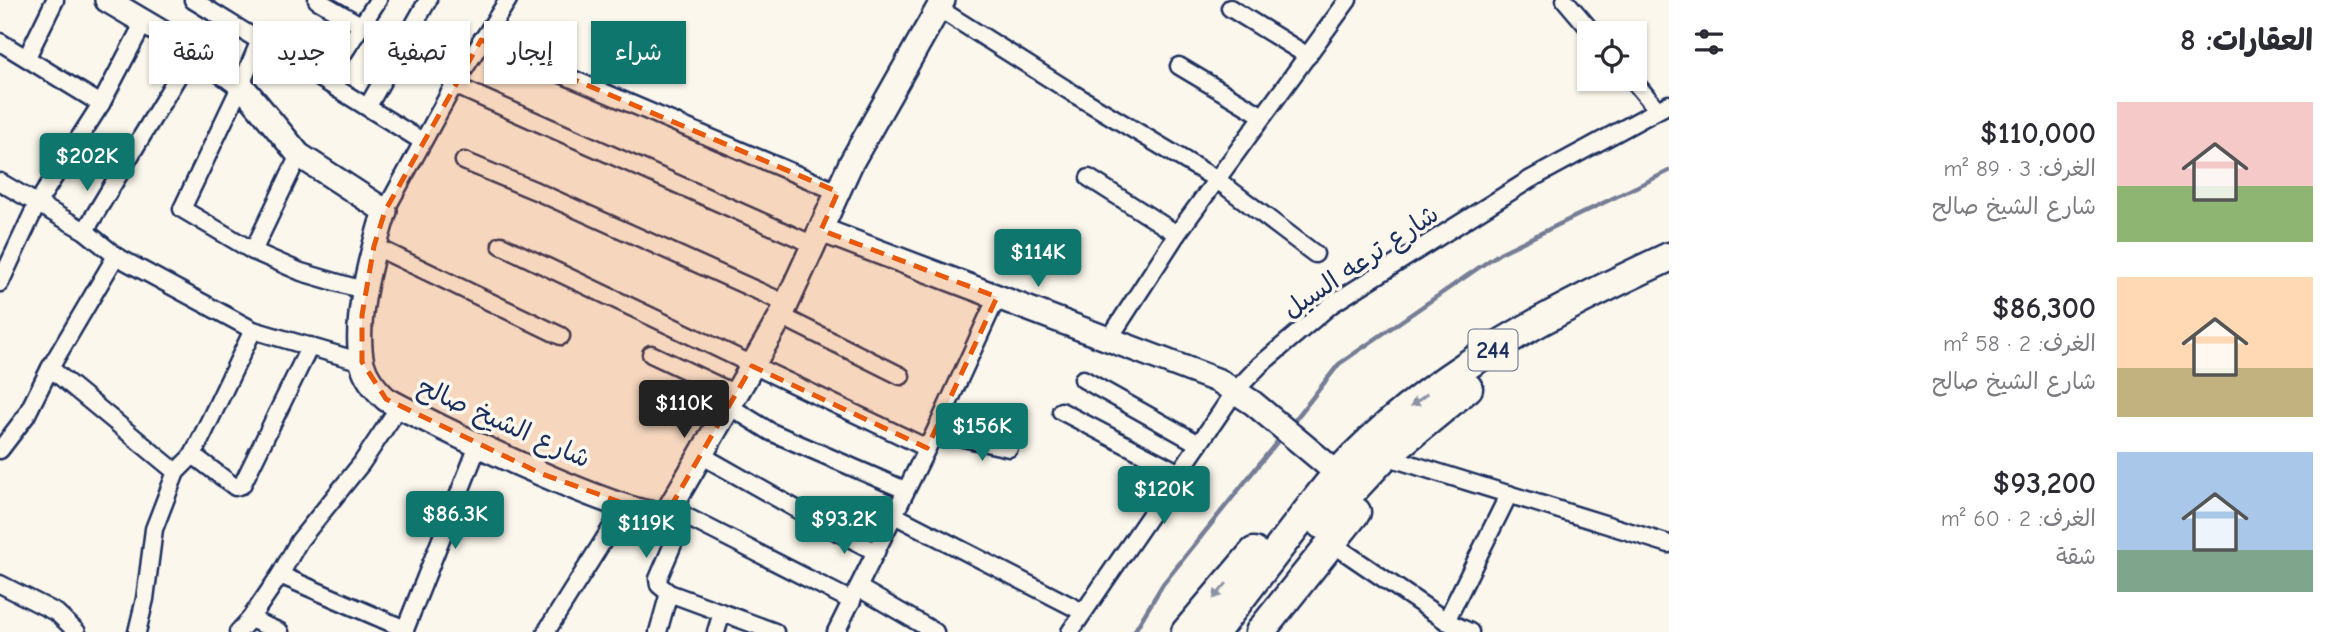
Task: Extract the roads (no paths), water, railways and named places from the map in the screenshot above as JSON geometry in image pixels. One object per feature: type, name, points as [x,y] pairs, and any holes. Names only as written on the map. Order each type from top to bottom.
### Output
[{"type":"highway","name":"244","points":[[1214,632],[1338,474],[1406,410],[1442,383],[1543,320],[1669,257]]},
{"type":"highway","name":"244","points":[[1235,632],[1331,512],[1385,456],[1440,408],[1495,370],[1586,317],[1669,277]]},
{"type":"highway","points":[[1265,630],[1330,542],[1380,481],[1385,468],[1385,456]]},
{"type":"highway","points":[[1186,632],[1271,533],[1338,474]]},
{"type":"street","points":[[27,57],[55,0]]},
{"type":"street","points":[[107,0],[149,25]]},
{"type":"street","points":[[193,0],[253,36]]},
{"type":"street","points":[[317,0],[362,26]]},
{"type":"street","points":[[350,44],[378,0]]},
{"type":"street","points":[[368,106],[428,0]]},
{"type":"street","name":"شارع الشيخ صالح","points":[[508,0],[454,85],[385,211],[374,246],[366,291],[360,338],[362,362],[375,389],[386,399],[478,446],[625,506],[661,516],[679,510]]},
{"type":"street","points":[[1109,339],[1177,234],[1348,0]]},
{"type":"street","points":[[1565,0],[1583,21]]},
{"type":"street","points":[[775,632],[669,593],[659,585],[657,579],[679,510],[701,455],[784,310],[851,163],[941,4],[1074,94],[1216,179],[1315,254]]},
{"type":"street","points":[[1230,8],[1308,56]]},
{"type":"street","points":[[0,284],[38,202],[102,104],[144,22]]},
{"type":"street","points":[[481,40],[838,192]]},
{"type":"street","points":[[0,42],[102,104]]},
{"type":"street","points":[[253,57],[182,209],[254,251],[301,272],[366,291]]},
{"type":"street","points":[[1179,66],[1263,116]]},
{"type":"street","points":[[86,231],[173,84]]},
{"type":"street","points":[[332,84],[422,141]]},
{"type":"street","points":[[241,85],[299,155],[385,211]]},
{"type":"street","points":[[454,85],[818,237],[996,297],[1219,381],[1244,396],[1338,474]]},
{"type":"street","points":[[1646,91],[1663,106]]},
{"type":"street","name":"شارع ترعه السيل","points":[[1070,632],[1178,472],[1199,444],[1244,396],[1260,365],[1332,304],[1529,180],[1663,106]]},
{"type":"street","points":[[254,251],[299,155]]},
{"type":"street","points":[[464,161],[536,191],[784,310],[901,376]]},
{"type":"street","points":[[1089,178],[1177,234]]},
{"type":"street","points":[[0,182],[86,231],[116,256],[253,330],[362,362]]},
{"type":"street","points":[[501,245],[927,448]]},
{"type":"street","points":[[374,246],[561,336]]},
{"type":"street","points":[[0,450],[26,416],[50,368],[116,256]]},
{"type":"street","points":[[836,632],[937,428],[996,297]]},
{"type":"street","points":[[137,632],[145,600],[154,529],[176,472],[193,455],[253,330]]},
{"type":"street","points":[[193,455],[235,487],[242,485],[310,346]]},
{"type":"street","points":[[651,354],[733,400],[771,432],[905,490]]},
{"type":"street","points":[[50,368],[176,472]]},
{"type":"street","points":[[1083,379],[1199,444]]},
{"type":"street","points":[[238,632],[280,575],[299,541],[361,464],[399,407]]},
{"type":"street","points":[[1061,411],[1178,472]]},
{"type":"street","points":[[937,428],[963,438],[1009,448]]},
{"type":"street","points":[[280,575],[405,630],[478,446]]},
{"type":"street","points":[[701,455],[876,552]]},
{"type":"street","points":[[1385,456],[1669,544]]},
{"type":"street","points":[[1446,621],[1509,494]]},
{"type":"street","points":[[547,632],[625,506]]},
{"type":"street","points":[[679,510],[935,632]]},
{"type":"street","points":[[894,515],[1083,612]]},
{"type":"street","points":[[1330,542],[1446,621],[1470,632]]},
{"type":"street","points":[[0,584],[57,613],[77,632]]},
{"type":"street","points":[[658,632],[669,593]]},
{"type":"street","points":[[716,632],[722,613]]},
{"type":"street","points":[[250,619],[280,632]]},
{"type":"waterway","points":[[1291,425],[1339,364],[1500,253],[1669,171]]},
{"type":"waterway","points":[[1134,632],[1163,584],[1281,437]]}]
